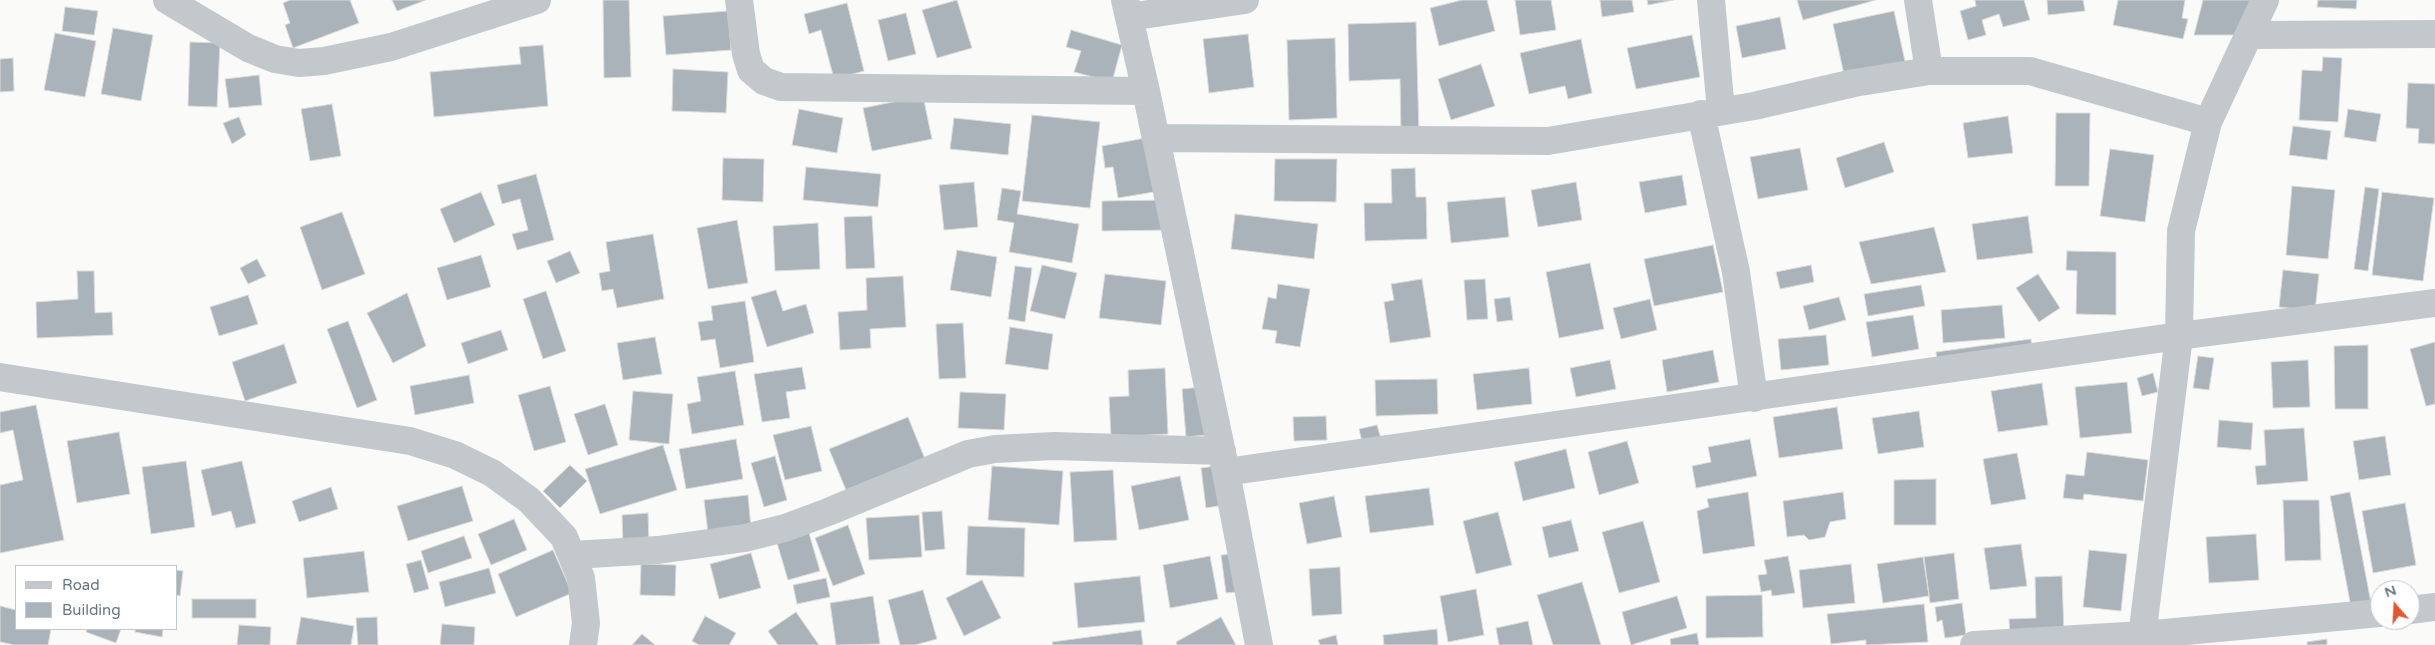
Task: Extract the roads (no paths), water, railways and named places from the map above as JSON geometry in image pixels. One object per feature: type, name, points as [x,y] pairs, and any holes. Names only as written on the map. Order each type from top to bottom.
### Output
[{"type":"street","points":[[167,0],[248,48],[275,59],[299,63],[324,61],[391,47],[537,0]]},
{"type":"street","points":[[739,0],[746,54],[751,70],[764,81],[782,87],[1146,91]]},
{"type":"street","points":[[1245,0],[1127,8],[1224,461],[1259,645]]},
{"type":"street","points":[[1711,0],[1711,113],[1754,398]]},
{"type":"street","points":[[1918,0],[1929,71]]},
{"type":"street","points":[[2142,640],[2179,336],[2181,231],[2208,122],[2265,0]]},
{"type":"street","points":[[2250,35],[2435,34]]},
{"type":"street","points":[[1156,138],[1548,141],[1711,113],[1854,83],[1929,71],[2030,71],[2208,122]]},
{"type":"street","points":[[572,556],[658,550],[745,538],[785,528],[968,454],[995,449],[1054,446],[1224,461],[1754,398],[2179,336],[2435,303]]},
{"type":"street","points":[[0,377],[410,442],[455,455],[492,473],[529,500],[564,537],[581,578],[586,623],[583,645]]},
{"type":"street","points":[[2420,609],[2435,607]]},
{"type":"street","points":[[1974,645],[2142,640],[2370,614]]}]
